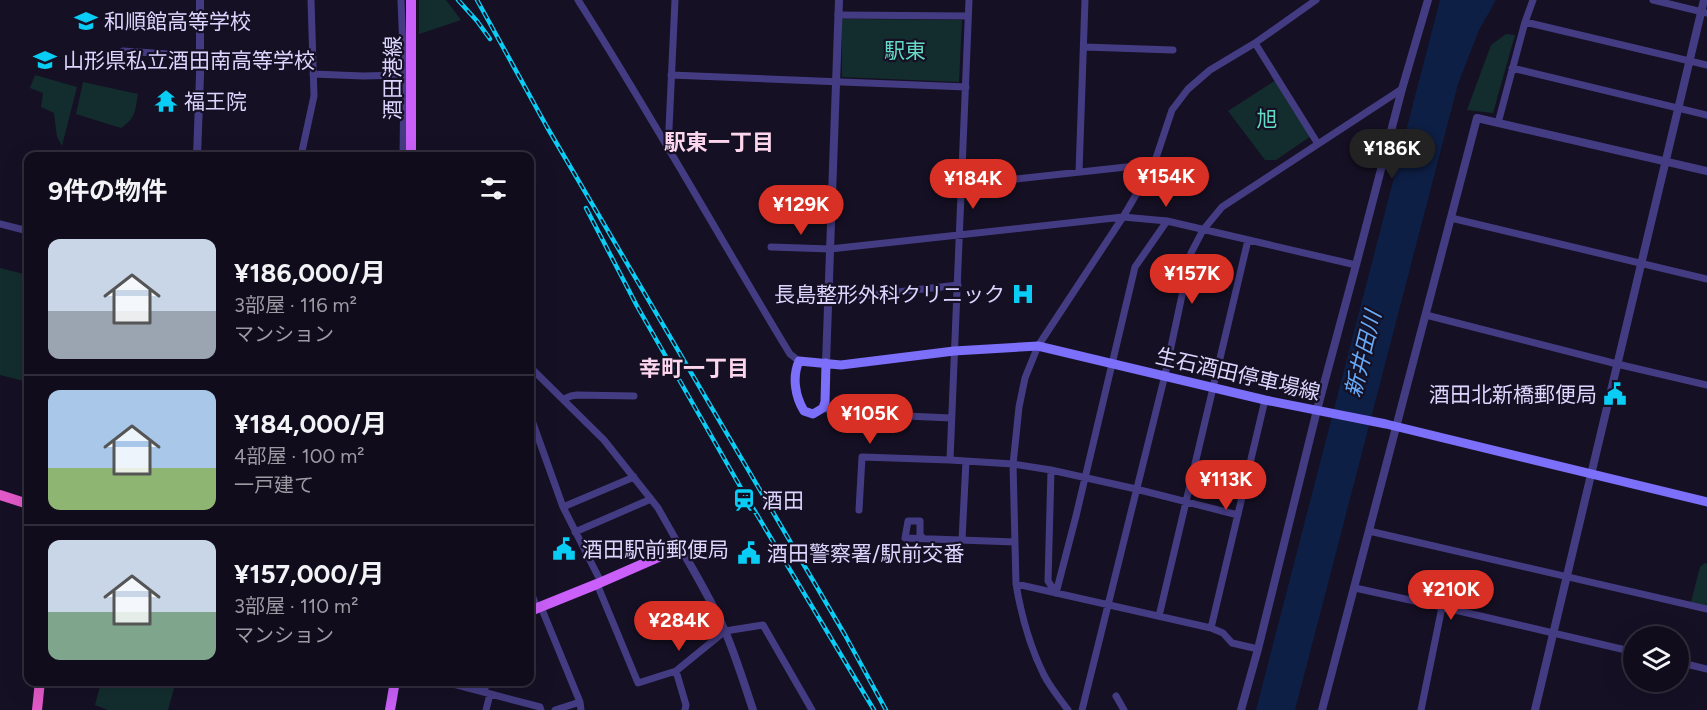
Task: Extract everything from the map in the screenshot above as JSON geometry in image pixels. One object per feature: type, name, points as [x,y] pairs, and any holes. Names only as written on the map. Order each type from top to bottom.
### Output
[{"type":"highway","points":[[0,495],[24,503]]},
{"type":"highway","points":[[37,710],[39,686]]},
{"type":"main road","name":"酒田港線","points":[[411,0],[411,152]]},
{"type":"main road","name":"生石酒田停車場線","points":[[799,361],[841,365],[954,351],[1038,346],[1214,386],[1265,400],[1386,424],[1707,502]]},
{"type":"main road","points":[[799,361],[796,368],[795,388],[798,400],[804,411],[813,414],[823,408],[825,402],[826,363]]},
{"type":"main road","points":[[536,609],[663,555],[679,545]]},
{"type":"main road","points":[[390,710],[394,686]]},
{"type":"street","points":[[197,152],[200,0]]},
{"type":"street","points":[[302,152],[314,96],[311,0]]},
{"type":"street","points":[[401,0],[404,75],[403,152]]},
{"type":"street","points":[[578,0],[621,68],[790,354],[799,361]]},
{"type":"street","points":[[668,150],[675,0]]},
{"type":"street","points":[[826,363],[838,0]]},
{"type":"street","points":[[950,460],[969,0]]},
{"type":"street","points":[[1079,172],[1085,0]]},
{"type":"street","points":[[1068,710],[1044,676],[1032,646],[1016,584],[1013,464],[1025,378],[1038,346],[1123,217],[1154,164],[1172,110],[1188,89],[1210,70],[1255,44],[1316,0]]},
{"type":"street","points":[[1241,710],[1322,412],[1356,265],[1402,88],[1428,0]]},
{"type":"street","points":[[1498,123],[1533,0]]},
{"type":"street","points":[[1653,0],[1704,13]]},
{"type":"street","points":[[1535,710],[1678,108],[1704,13],[1704,0]]},
{"type":"street","points":[[838,15],[968,16]]},
{"type":"street","points":[[1525,22],[1707,65]]},
{"type":"street","points":[[1255,44],[1318,144]]},
{"type":"street","points":[[1084,47],[1173,50]]},
{"type":"street","points":[[123,51],[200,56]]},
{"type":"street","points":[[1512,68],[1707,115]]},
{"type":"street","points":[[313,74],[404,75]]},
{"type":"street","points":[[672,75],[966,87]]},
{"type":"street","points":[[1082,710],[1165,375],[1191,253],[1203,230],[1222,207],[1402,88]]},
{"type":"street","points":[[1322,710],[1477,118],[1707,171]]},
{"type":"street","points":[[962,185],[1154,164]]},
{"type":"street","points":[[771,247],[830,249],[1123,217],[1167,221],[1356,265]]},
{"type":"street","points":[[1451,218],[1707,279]]},
{"type":"street","points":[[1056,593],[1135,267],[1167,221]]},
{"type":"street","points":[[0,224],[24,230]]},
{"type":"street","points":[[1159,616],[1248,240]]},
{"type":"street","points":[[828,300],[957,285]]},
{"type":"street","points":[[1426,315],[1617,364],[1707,384]]},
{"type":"street","points":[[534,371],[604,440],[658,508],[708,596],[725,631],[753,710]]},
{"type":"street","points":[[564,399],[577,395],[634,396]]},
{"type":"street","points":[[1211,628],[1265,400]]},
{"type":"street","points":[[823,408],[839,413],[951,418]]},
{"type":"street","points":[[534,426],[563,507],[599,583],[638,683],[676,671],[725,631],[763,626],[812,710]]},
{"type":"street","points":[[858,510],[862,457],[1013,464],[1052,470],[1238,515]]},
{"type":"street","points":[[962,540],[966,461]]},
{"type":"street","points":[[1052,470],[1048,580],[1056,593]]},
{"type":"street","points":[[563,507],[634,477]]},
{"type":"street","points":[[574,532],[651,499]]},
{"type":"street","points":[[1370,531],[1707,609]]},
{"type":"street","points":[[923,538],[1015,542]]},
{"type":"street","points":[[1016,584],[1211,628],[1223,633],[1232,643],[1258,650]]},
{"type":"street","points":[[1355,588],[1442,606],[1623,649]]},
{"type":"street","points":[[1421,710],[1442,606]]},
{"type":"street","points":[[536,609],[580,702],[581,710]]},
{"type":"street","points":[[1689,665],[1707,669]]},
{"type":"street","points":[[676,671],[686,705],[685,710]]},
{"type":"street","points":[[461,686],[540,707],[541,710]]},
{"type":"street","points":[[486,710],[487,686]]},
{"type":"street","points":[[1116,696],[1124,710]]},
{"type":"street","points":[[555,710],[580,702]]},
{"type":"green space","points":[[419,0],[446,0],[461,20],[419,34]]},
{"type":"green space","name":"駅東","points":[[842,19],[962,20],[959,82],[842,77]]},
{"type":"green space","points":[[1506,34],[1515,35],[1493,113],[1467,110],[1491,45]]},
{"type":"green space","points":[[35,75],[77,87],[62,146],[57,137],[54,113],[41,107],[43,93],[30,88]]},
{"type":"green space","name":"旭","points":[[1276,80],[1311,136],[1276,160],[1265,160],[1228,111]]},
{"type":"green space","points":[[83,82],[138,94],[134,114],[130,121],[121,128],[76,114]]},
{"type":"green space","points":[[0,268],[24,274],[24,381],[0,375]]},
{"type":"green space","points":[[1707,564],[1707,608],[1691,602],[1700,567]]},
{"type":"green space","points":[[100,686],[175,686],[168,710],[108,710],[95,705]]},
{"type":"water","name":"新井田川","points":[[1440,0],[1496,0],[1479,30],[1458,84],[1295,710],[1256,710]]},
{"type":"railway","points":[[458,0],[490,39]]},
{"type":"railway","points":[[477,0],[547,127],[845,635],[886,710]]},
{"type":"railway","points":[[586,208],[637,306],[741,488],[874,710]]},
{"type":"place","name":"和順館高等学校","points":[[86,21]]},
{"type":"place","name":"山形県私立酒田南高等学校","points":[[45,60]]},
{"type":"place","name":"福王院","points":[[166,101]]},
{"type":"place","name":"長島整形外科クリニック","points":[[1023,294]]},
{"type":"place","name":"酒田北新橋郵便局","points":[[1615,394]]},
{"type":"place","name":"酒田","points":[[744,500]]},
{"type":"place","name":"酒田駅前郵便局","points":[[564,549]]},
{"type":"place","name":"酒田警察署/駅前交番","points":[[749,553]]},
{"type":"district","name":"駅東一丁目","points":[[719,142]]},
{"type":"district","name":"幸町一丁目","points":[[694,368]]}]
